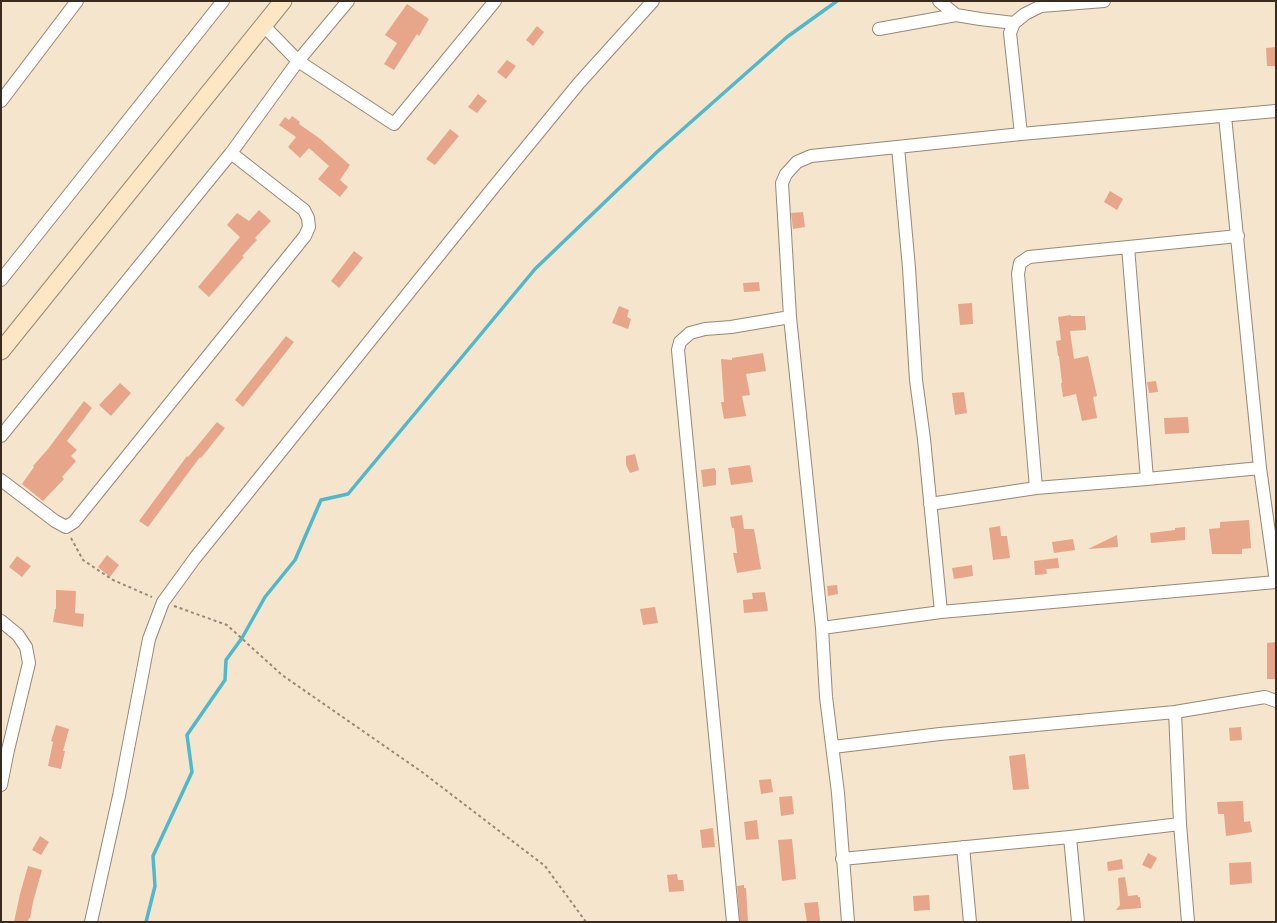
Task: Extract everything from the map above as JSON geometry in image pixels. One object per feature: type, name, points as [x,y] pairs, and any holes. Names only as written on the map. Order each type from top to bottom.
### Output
[{"type":"street","points":[[1,101],[77,1]]},
{"type":"street","points":[[1,280],[223,1]]},
{"type":"street","points":[[1,351],[282,1]]},
{"type":"street","points":[[1,436],[231,153],[298,61],[348,1]]},
{"type":"street","points":[[263,25],[298,61],[394,124],[495,1]]},
{"type":"street","points":[[91,922],[119,796],[149,639],[163,602],[200,551],[508,169],[579,83],[653,1]]},
{"type":"street","points":[[939,1],[956,15]]},
{"type":"street","points":[[1021,134],[1010,32],[1014,23],[1025,14],[1041,6],[1104,1]]},
{"type":"street","points":[[879,29],[956,15],[1014,23]]},
{"type":"street","points":[[848,922],[833,747],[826,697],[822,628],[790,317],[782,183],[786,174],[796,162],[811,156],[1021,134],[1276,111]]},
{"type":"street","points":[[822,628],[941,612],[1276,582],[1260,468],[1225,116]]},
{"type":"street","points":[[898,147],[909,268],[916,380],[924,439],[941,612]]},
{"type":"street","points":[[1,480],[55,521],[66,527],[74,522],[305,236],[309,227],[308,218],[304,210],[231,153]]},
{"type":"street","points":[[1036,488],[1018,274],[1020,263],[1028,257],[1238,236]]},
{"type":"street","points":[[1128,247],[1147,479]]},
{"type":"street","points":[[733,922],[678,350],[680,342],[690,333],[700,330],[731,327],[790,317]]},
{"type":"street","points":[[930,504],[1036,488],[1260,468]]},
{"type":"street","points":[[1,621],[18,635],[26,647],[29,663],[4,749],[1,784]]},
{"type":"street","points":[[833,747],[940,734],[1175,712],[1265,697],[1276,701]]},
{"type":"street","points":[[1175,712],[1180,824],[1188,922]]},
{"type":"street","points":[[842,859],[1070,837],[1180,824]]},
{"type":"street","points":[[1070,837],[1078,922]]},
{"type":"street","points":[[963,847],[970,922]]},
{"type":"path","points":[[66,527],[83,560],[114,580],[163,602],[227,625],[282,675],[422,772],[545,866],[586,922]]},
{"type":"building","points":[[407,4],[429,19],[419,36],[417,34],[394,70],[384,64],[397,43],[385,35]]},
{"type":"building","points":[[537,26],[544,32],[533,46],[526,40]]},
{"type":"building","points":[[1276,47],[1276,66],[1267,66],[1266,48]]},
{"type":"building","points":[[507,60],[516,66],[506,79],[497,72]]},
{"type":"building","points":[[478,94],[487,101],[477,113],[468,107]]},
{"type":"building","points":[[292,116],[300,122],[299,124],[319,138],[350,165],[340,180],[348,187],[340,197],[318,179],[329,166],[309,148],[300,158],[288,147],[296,137],[279,125],[285,117],[289,120]]},
{"type":"building","points":[[450,129],[459,136],[435,165],[426,159]]},
{"type":"building","points":[[1110,191],[1123,199],[1117,210],[1104,202]]},
{"type":"building","points":[[259,210],[271,221],[255,238],[257,240],[242,256],[244,257],[209,297],[198,287],[240,237],[227,225],[237,213],[249,221]]},
{"type":"building","points":[[803,212],[805,227],[793,229],[791,213]]},
{"type":"building","points":[[354,251],[363,258],[339,288],[331,281]]},
{"type":"building","points":[[759,282],[760,291],[744,292],[743,283]]},
{"type":"building","points":[[972,303],[973,324],[960,325],[958,304]]},
{"type":"building","points":[[619,306],[629,310],[627,317],[631,319],[628,329],[612,323]]},
{"type":"building","points":[[1071,315],[1085,316],[1086,330],[1070,331],[1074,359],[1088,356],[1097,396],[1093,397],[1097,418],[1082,421],[1076,394],[1063,397],[1056,341],[1061,340],[1058,317]]},
{"type":"building","points":[[286,336],[294,342],[243,407],[235,400]]},
{"type":"building","points":[[763,353],[766,371],[746,374],[750,395],[742,396],[746,416],[724,419],[721,402],[724,402],[721,359],[732,360],[732,358]]},
{"type":"building","points":[[1156,381],[1158,392],[1149,393],[1147,382]]},
{"type":"building","points":[[120,383],[131,393],[111,416],[99,405]]},
{"type":"building","points":[[964,392],[967,413],[955,415],[952,393]]},
{"type":"building","points":[[84,401],[92,408],[67,441],[77,450],[71,456],[76,461],[62,477],[64,479],[43,501],[22,484],[34,467],[33,466],[48,449]]},
{"type":"building","points":[[1188,417],[1189,433],[1165,434],[1164,418]]},
{"type":"building","points":[[217,422],[225,428],[201,458],[200,457],[148,527],[139,521],[187,456],[188,457]]},
{"type":"building","points":[[635,454],[639,470],[630,473],[626,465],[626,456]]},
{"type":"building","points":[[750,465],[753,482],[731,485],[728,468]]},
{"type":"building","points":[[715,468],[716,485],[703,487],[701,470]]},
{"type":"building","points":[[742,515],[744,529],[754,529],[761,569],[737,573],[733,553],[737,553],[734,528],[732,528],[730,517]]},
{"type":"building","points":[[1249,520],[1251,548],[1242,549],[1242,554],[1212,554],[1209,529],[1220,528],[1220,522]]},
{"type":"building","points":[[1000,526],[1001,536],[1007,536],[1010,558],[993,560],[989,528]]},
{"type":"building","points":[[1185,527],[1185,540],[1151,543],[1150,533],[1175,530],[1175,528]]},
{"type":"building","points":[[1117,535],[1118,547],[1088,549]]},
{"type":"building","points":[[1073,539],[1075,550],[1054,553],[1052,542]]},
{"type":"building","points":[[107,555],[119,565],[110,577],[98,567]]},
{"type":"building","points":[[17,556],[31,566],[22,577],[9,567]]},
{"type":"building","points":[[1058,558],[1059,568],[1046,569],[1047,574],[1035,575],[1034,561]]},
{"type":"building","points":[[972,565],[973,576],[954,579],[952,568]]},
{"type":"building","points":[[837,585],[838,594],[828,596],[827,586]]},
{"type":"building","points":[[56,590],[76,591],[75,613],[84,614],[83,627],[53,622],[56,609]]},
{"type":"building","points":[[765,592],[768,611],[744,613],[743,600],[753,599],[752,593]]},
{"type":"building","points":[[655,607],[658,623],[643,625],[640,609]]},
{"type":"building","points":[[1276,642],[1276,679],[1267,679],[1267,643]]},
{"type":"building","points":[[56,725],[69,729],[63,751],[65,751],[61,769],[48,766],[53,742],[51,741]]},
{"type":"building","points":[[1241,727],[1242,740],[1230,741],[1229,728]]},
{"type":"building","points":[[1025,754],[1029,789],[1013,790],[1009,756]]},
{"type":"building","points":[[771,779],[773,792],[761,794],[759,780]]},
{"type":"building","points":[[792,796],[794,814],[781,816],[779,797]]},
{"type":"building","points":[[1243,801],[1244,822],[1250,821],[1252,832],[1226,836],[1224,814],[1218,814],[1217,802]]},
{"type":"building","points":[[757,820],[759,839],[746,840],[744,822]]},
{"type":"building","points":[[713,828],[715,847],[702,848],[700,830]]},
{"type":"building","points":[[40,836],[49,842],[41,855],[32,850]]},
{"type":"building","points":[[792,839],[796,879],[782,881],[778,840]]},
{"type":"building","points":[[1148,853],[1157,858],[1151,869],[1142,865]]},
{"type":"building","points":[[1122,859],[1123,869],[1108,871],[1107,862]]},
{"type":"building","points":[[1251,862],[1252,883],[1230,885],[1229,863]]},
{"type":"building","points":[[28,866],[42,870],[30,918],[28,922],[14,922],[20,894]]},
{"type":"building","points":[[677,874],[678,880],[683,880],[684,891],[669,892],[667,875]]},
{"type":"building","points":[[1125,877],[1128,896],[1138,895],[1138,897],[1140,897],[1141,908],[1116,910],[1120,905],[1118,878]]},
{"type":"building","points":[[744,885],[744,888],[746,888],[748,922],[740,922],[737,886]]},
{"type":"building","points":[[929,895],[930,910],[914,911],[913,896]]},
{"type":"building","points":[[818,902],[820,921],[807,922],[804,903]]},
{"type":"waterway","points":[[146,922],[155,886],[153,856],[192,772],[187,735],[225,680],[226,660],[242,638],[265,597],[295,560],[321,500],[348,494],[535,269],[657,152],[787,37],[837,1]]}]
